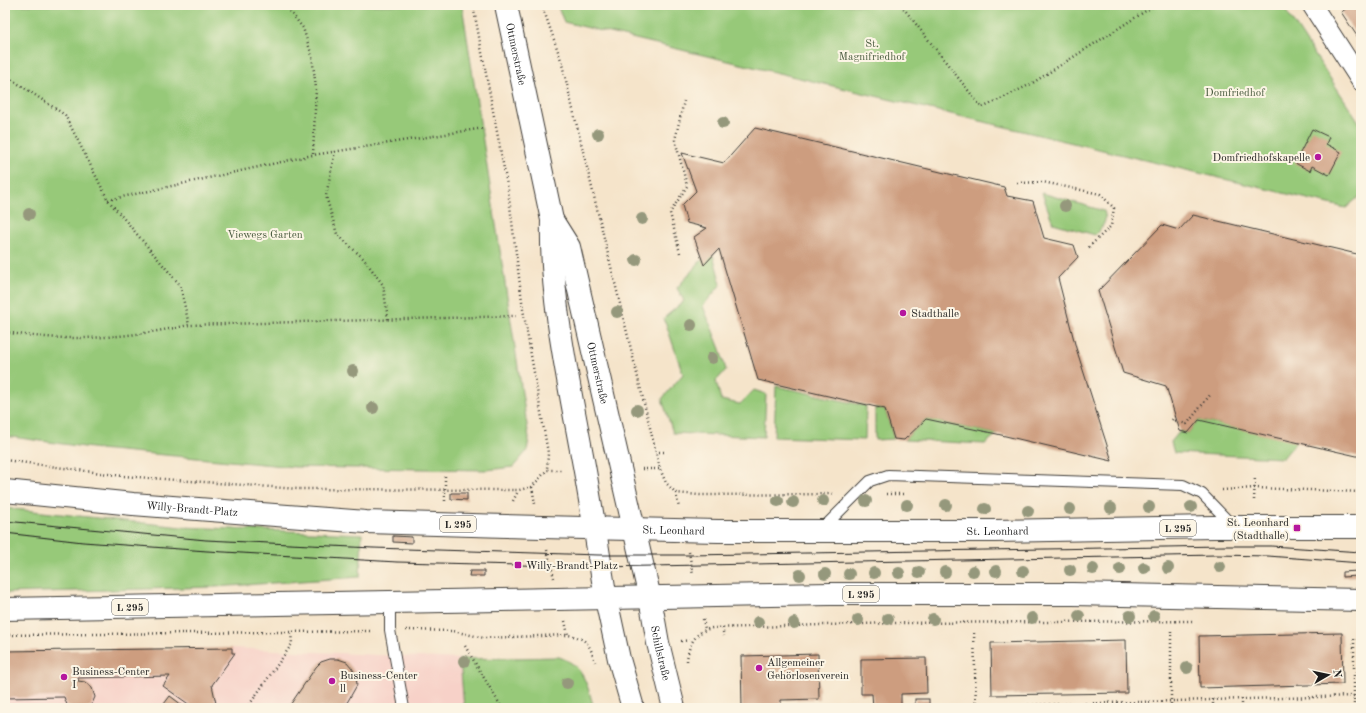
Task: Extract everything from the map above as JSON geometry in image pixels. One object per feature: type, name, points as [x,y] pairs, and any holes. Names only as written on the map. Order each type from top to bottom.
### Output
[{"type":"main road","name":"Ottmerstraße","points":[[506,5],[552,220],[552,250],[567,376],[595,527],[606,599]]},
{"type":"main road","name":"Ottmerstraße","points":[[552,220],[569,247],[650,598]]},
{"type":"main road","name":"Willy-Brandt-Platz","points":[[5,491],[141,505],[366,522],[595,527]]},
{"type":"main road","name":"L 295","points":[[595,527],[635,529]]},
{"type":"main road","name":"St. Leonhard","points":[[635,529],[994,531],[1234,527],[1361,527]]},
{"type":"main road","name":"L 295","points":[[5,609],[830,594],[1073,594],[1361,600]]},
{"type":"main road","name":"Schillstraße","points":[[650,598],[658,643],[674,708]]},
{"type":"main road","points":[[606,599],[619,659],[633,708]]},
{"type":"street","points":[[1312,5],[1361,81]]},
{"type":"lane","points":[[821,531],[870,481],[888,475],[1183,485],[1202,494],[1234,527]]},
{"type":"lane","points":[[390,603],[390,630],[403,707]]},
{"type":"path","points":[[284,5],[303,28],[312,56],[316,88],[313,155]]},
{"type":"path","points":[[5,460],[123,476],[298,490],[519,490],[532,487],[547,470],[548,453],[523,309],[508,190],[473,5]]},
{"type":"path","points":[[542,5],[561,60],[593,195],[624,315],[655,452],[666,484],[676,493],[705,629]]},
{"type":"path","points":[[902,5],[946,64],[982,108],[1031,84],[1155,5]]},
{"type":"path","points":[[5,74],[65,115],[108,200],[180,285],[189,325]]},
{"type":"path","points":[[680,254],[670,213],[687,186],[675,140],[684,101]]},
{"type":"path","points":[[108,200],[313,155],[484,128]]},
{"type":"path","points":[[335,151],[326,196],[337,234],[364,258],[383,285],[388,319]]},
{"type":"path","points":[[1017,183],[1043,182],[1100,194],[1114,208],[1111,226],[1087,249]]},
{"type":"path","points":[[5,332],[60,339],[145,335],[189,325],[516,316]]},
{"type":"path","points":[[1175,416],[1172,420],[1187,424],[1210,395]]},
{"type":"path","points":[[655,452],[665,452]]},
{"type":"path","points":[[444,475],[444,501]]},
{"type":"path","points":[[1254,500],[1255,476]]},
{"type":"path","points":[[532,487],[568,635]]},
{"type":"path","points":[[513,500],[519,490]]},
{"type":"path","points":[[687,664],[692,640],[705,629],[875,623],[1198,621]]},
{"type":"path","points":[[722,628],[724,636]]},
{"type":"path","points":[[5,635],[444,630],[484,638],[568,635],[581,637],[591,648]]},
{"type":"path","points":[[1171,630],[1171,708]]},
{"type":"path","points":[[247,708],[292,644],[291,632]]},
{"type":"path","points":[[974,632],[976,707],[1032,707],[1172,700],[1354,696]]},
{"type":"path","points":[[1354,638],[1354,708]]},
{"type":"path","points":[[465,646],[502,708]]},
{"type":"path","points":[[1242,698],[1242,708]]},
{"type":"path","points":[[1213,699],[1213,708]]},
{"type":"shaded area","points":[[232,648],[460,659],[464,708],[5,708],[5,651]]},
{"type":"green space","name":"Viewegs Garten","points":[[5,5],[462,5],[529,438],[527,451],[513,467],[487,470],[295,467],[99,449],[5,436]]},
{"type":"green space","name":"Domfriedhof","points":[[557,5],[1282,5],[1361,125],[1361,195],[1346,208],[564,22]]},
{"type":"green space","points":[[1042,193],[1104,211],[1104,224],[1095,235],[1053,223]]},
{"type":"green space","points":[[713,255],[721,284],[703,306],[720,349],[726,370],[716,381],[721,400],[740,404],[754,390],[766,394],[764,437],[673,433],[662,399],[683,374],[664,318],[684,301],[677,288],[703,258]]},
{"type":"green space","points":[[776,386],[866,406],[865,440],[774,437]]},
{"type":"green space","points":[[875,408],[885,409],[894,439],[875,440]]},
{"type":"green space","points":[[926,419],[997,434],[985,444],[904,440]]},
{"type":"green space","points":[[1199,420],[1297,441],[1283,458],[1174,453],[1171,442],[1180,431],[1188,433]]},
{"type":"green space","points":[[5,508],[181,527],[362,534],[360,577],[215,587],[5,593]]},
{"type":"green space","points":[[559,657],[574,665],[579,671],[586,684],[594,708],[464,708],[460,659]]},
{"type":"building","points":[[1352,5],[1361,5],[1361,42],[1341,12]]},
{"type":"building","name":"Stadthalle","points":[[755,128],[1004,187],[1007,196],[1033,201],[1044,238],[1074,245],[1078,257],[1058,278],[1076,348],[1112,461],[926,419],[904,440],[894,439],[885,409],[758,380],[719,249],[704,265],[694,237],[707,228],[687,223],[682,205],[696,191],[682,153],[724,163]]},
{"type":"building","name":"Domfriedhofskapelle","points":[[1312,129],[1329,137],[1326,144],[1341,152],[1329,175],[1312,166],[1310,171],[1295,163]]},
{"type":"building","points":[[1193,215],[1361,255],[1361,457],[1199,420],[1188,433],[1180,431],[1166,386],[1123,373],[1098,291],[1162,225],[1179,230]]},
{"type":"building","points":[[451,493],[467,493],[467,500],[451,499]]},
{"type":"building","points":[[393,536],[412,537],[412,543],[393,542]]},
{"type":"building","points":[[470,571],[484,571],[484,576],[469,576]]},
{"type":"building","points":[[1358,571],[1358,576],[1342,577],[1342,572]]},
{"type":"building","points":[[1342,633],[1343,684],[1200,688],[1199,636]]},
{"type":"building","points":[[1126,640],[1127,693],[992,695],[991,643]]},
{"type":"building","name":"Business-Center I","points":[[232,648],[232,653],[235,653],[212,685],[217,708],[194,708],[163,686],[170,676],[78,678],[78,681],[85,682],[92,688],[95,697],[91,706],[88,708],[71,708],[67,705],[64,697],[5,698],[5,651]]},
{"type":"building","points":[[818,654],[819,699],[781,700],[781,708],[742,708],[741,656]]},
{"type":"building","points":[[926,658],[927,693],[901,694],[901,708],[873,708],[872,694],[861,694],[861,659]]},
{"type":"building","name":"Business-Center ll","points":[[330,659],[338,659],[347,662],[356,676],[357,685],[344,708],[288,708],[316,667],[321,662]]},
{"type":"building","points":[[170,696],[186,708],[161,708]]},
{"type":"building","points":[[915,699],[929,699],[929,708],[915,708]]},
{"type":"tram line","points":[[5,521],[206,540],[373,548],[599,555],[689,555],[1224,546],[1271,546],[1361,552]]},
{"type":"tram line","points":[[5,533],[83,542],[397,562],[600,567],[1217,555],[1268,556],[1361,563]]},
{"type":"place","name":"Domfriedhofskapelle","points":[[1318,157]]},
{"type":"place","name":"Stadthalle","points":[[903,313]]},
{"type":"place","name":"St. Leonhard (Stadthalle)","points":[[1297,528]]},
{"type":"place","name":"Willy-Brandt-Platz","points":[[518,565]]},
{"type":"place","name":"Allgemeiner Gehörlosenverein","points":[[759,668]]},
{"type":"place","name":"Business-Center I","points":[[64,677]]},
{"type":"place","name":"Business-Center ll","points":[[332,681]]},
{"type":"park label","name":"St. Magnifriedhof","points":[[872,49]]}]
